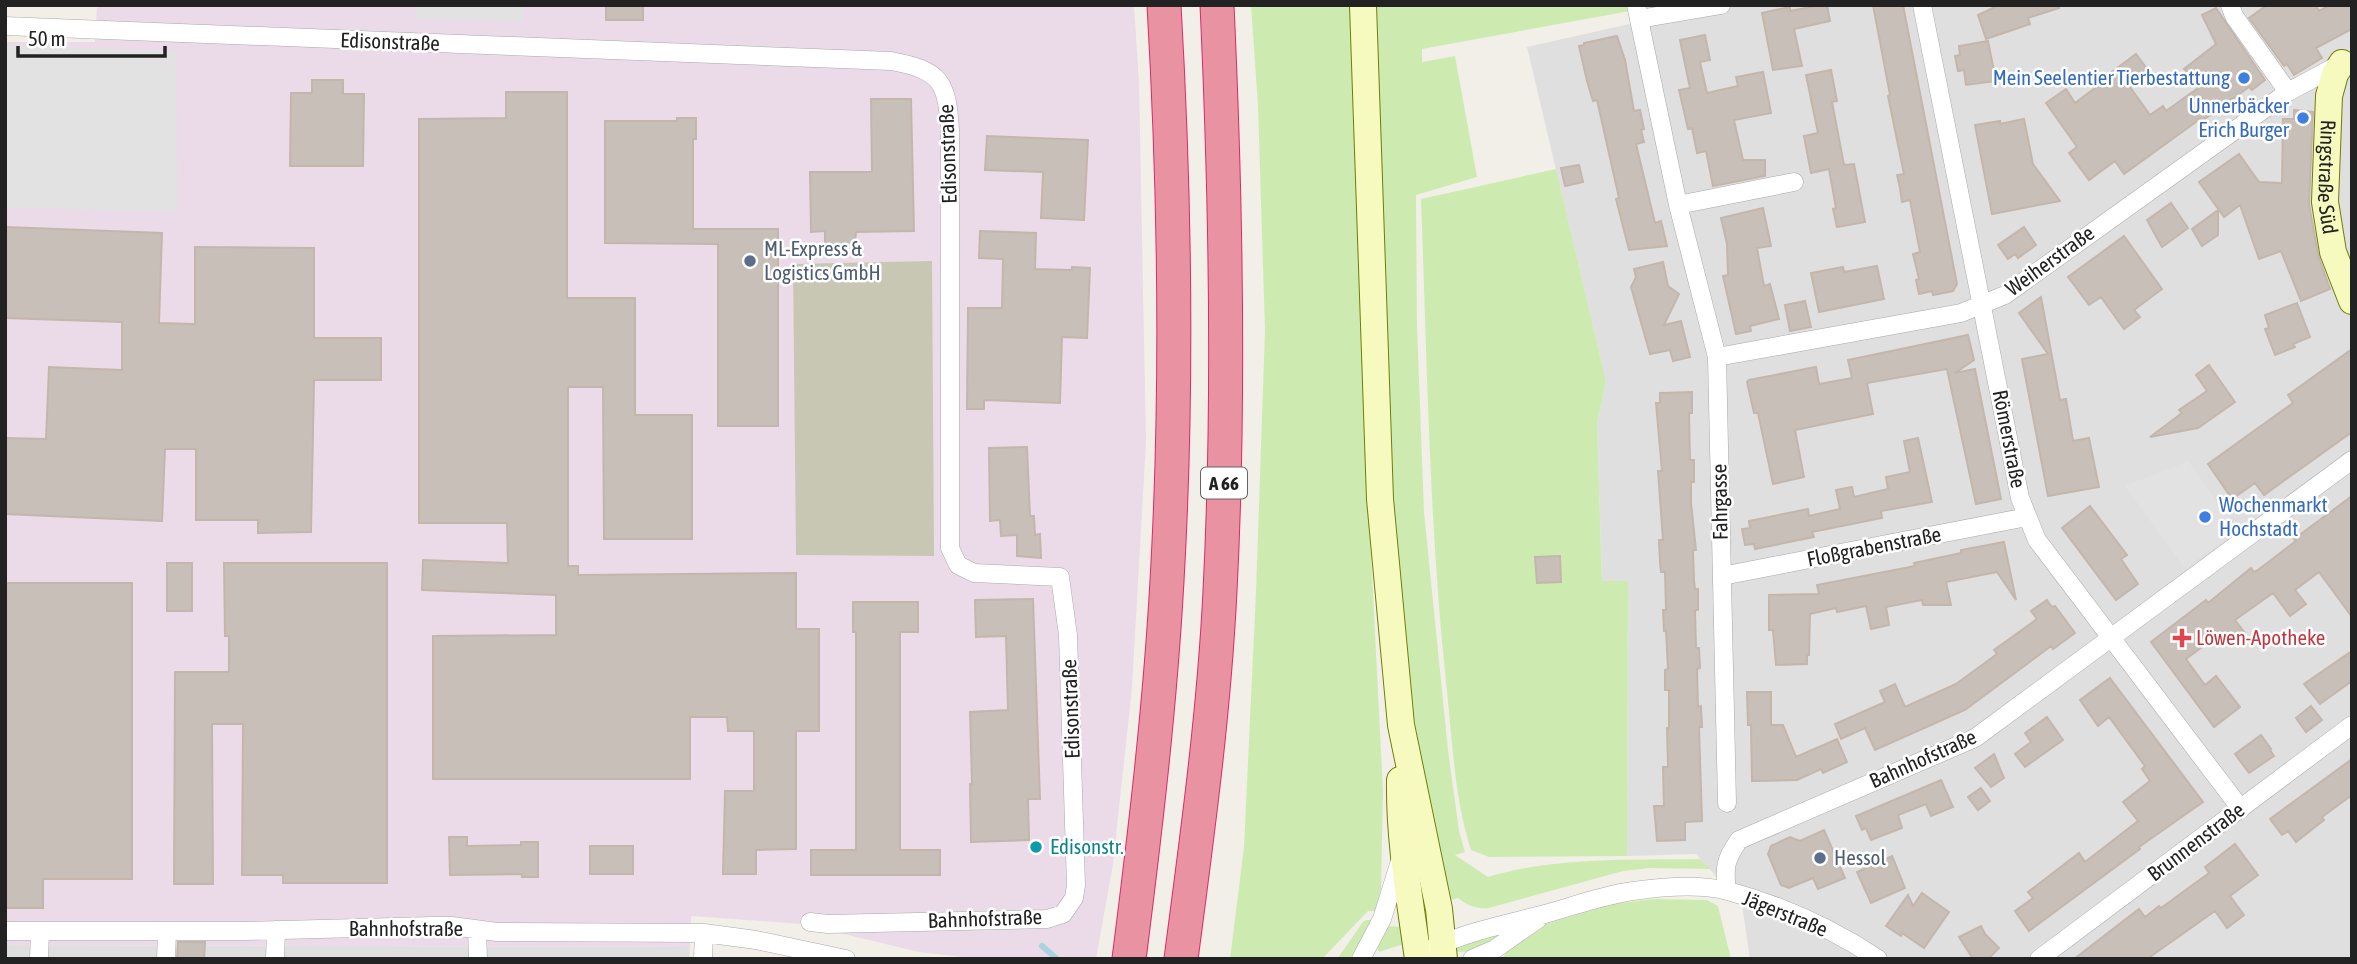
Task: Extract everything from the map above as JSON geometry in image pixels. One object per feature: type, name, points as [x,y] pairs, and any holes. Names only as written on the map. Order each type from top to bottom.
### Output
[{"type":"highway","name":"A 66","points":[[1129,959],[1150,791],[1160,683],[1172,470],[1173,267],[1164,5]]},
{"type":"highway","name":"A 66","points":[[1181,959],[1204,782],[1222,554],[1225,463],[1225,240],[1217,5]]},
{"type":"main road","points":[[1363,5],[1380,499],[1401,725],[1439,909],[1443,951]]},
{"type":"main road","name":"Ringstraße Süd","points":[[2347,60],[2335,74],[2329,96],[2325,202],[2333,252],[2352,301]]},
{"type":"main road","points":[[1401,725],[1399,805],[1414,957]]},
{"type":"street","points":[[1638,12],[1721,5]]},
{"type":"street","name":"Römerstraße","points":[[1922,5],[2026,517],[2037,540],[2113,636],[2241,809]]},
{"type":"street","points":[[2230,5],[2234,16],[2288,92]]},
{"type":"street","name":"Fahrgasse","points":[[1638,12],[1678,205],[1717,357],[1727,803]]},
{"type":"street","name":"Edisonstraße","points":[[5,26],[891,61],[932,74],[944,90],[950,130],[950,548],[958,565],[974,573],[1060,577],[1068,635],[1076,885],[1070,904]]},
{"type":"street","name":"Weiherstraße","points":[[1717,357],[1961,313],[2005,295],[2288,92],[2347,60]]},
{"type":"street","points":[[1678,205],[1794,182]]},
{"type":"street","name":"Bahnhofstraße","points":[[1727,891],[1724,871],[1738,840],[1975,738],[2352,460]]},
{"type":"street","name":"Floßgrabenstraße","points":[[1722,576],[2026,517]]},
{"type":"street","name":"Brunnenstraße","points":[[2039,959],[2352,725]]},
{"type":"street","points":[[1361,959],[1382,919],[1404,851]]},
{"type":"street","points":[[1414,957],[1443,951],[1476,930],[1631,891],[1677,888],[1727,891]]},
{"type":"street","name":"Jägerstraße","points":[[1727,891],[1801,917],[1878,959]]},
{"type":"street","name":"Bahnhofstraße","points":[[810,922],[828,924],[1046,919],[1063,914],[1070,904]]},
{"type":"street","points":[[1472,959],[1493,954],[1547,913]]},
{"type":"street","name":"Bahnhofstraße","points":[[5,931],[452,926],[497,932],[704,933],[756,940],[846,959]]},
{"type":"street","points":[[275,959],[276,930]]},
{"type":"street","points":[[477,930],[478,959]]},
{"type":"street","points":[[39,959],[40,931]]},
{"type":"street","points":[[166,959],[167,931]]},
{"type":"street","points":[[703,959],[704,933]]},
{"type":"shaded area","points":[[97,5],[1134,5],[1139,82],[1146,442],[1132,688],[1113,864],[1096,959],[979,959],[919,952],[802,924],[691,916],[690,947],[5,945],[5,42],[95,42]]},
{"type":"shaded area","points":[[416,5],[524,5],[524,22],[415,19]]},
{"type":"shaded area","points":[[1645,5],[2352,5],[2352,959],[1750,959],[1742,905],[1696,854],[1627,856],[1628,581],[1602,581],[1597,424],[1606,381],[1527,47],[1647,20]]},
{"type":"shaded area","points":[[5,45],[176,51],[177,212],[5,207]]},
{"type":"shaded area","points":[[932,261],[934,556],[796,555],[793,264]]},
{"type":"shaded area","points":[[2188,461],[2238,530],[2185,568],[2125,486]]},
{"type":"shaded area","points":[[5,945],[690,947],[689,959],[5,959]]},
{"type":"green space","points":[[1251,5],[1352,5],[1368,495],[1383,791],[1381,889],[1375,911],[1368,911],[1322,959],[1230,959],[1244,847],[1265,330],[1258,106]]},
{"type":"green space","points":[[1374,5],[1629,5],[1630,11],[1422,49],[1422,62],[1455,56],[1477,177],[1416,195],[1417,326],[1424,512],[1448,750],[1459,831],[1465,852],[1455,855],[1488,877],[1539,866],[1620,860],[1700,859],[1711,869],[1650,868],[1623,871],[1489,908],[1472,906],[1458,898],[1447,901],[1415,742],[1395,573]]},
{"type":"green space","points":[[1556,169],[1606,381],[1597,424],[1602,581],[1628,581],[1627,856],[1489,857],[1471,850],[1457,788],[1452,745],[1432,501],[1421,199]]},
{"type":"green space","points":[[1654,899],[1707,900],[1718,906],[1731,959],[1501,959],[1516,942],[1539,926],[1612,904]]},
{"type":"green space","points":[[1372,920],[1353,954],[1349,959],[1337,959],[1363,922]]},
{"type":"green space","points":[[1387,926],[1401,927],[1404,944],[1379,952],[1377,947]]},
{"type":"green space","points":[[1493,932],[1507,934],[1473,951],[1459,952],[1455,949],[1457,946]]},
{"type":"building","points":[[606,5],[643,5],[643,20],[606,20]]},
{"type":"building","points":[[1827,5],[1830,21],[1794,29],[1802,66],[1773,70],[1762,13],[1790,7],[1790,11]]},
{"type":"building","points":[[1873,5],[1903,5],[1957,284],[1953,291],[1933,295],[1932,291],[1919,294],[1916,280],[1919,279],[1913,254],[1920,252],[1910,200],[1902,202],[1897,175],[1904,174]]},
{"type":"building","points":[[1999,5],[2059,5],[2059,8],[2028,18],[2030,24],[1986,39],[1978,15]]},
{"type":"building","points":[[2267,5],[2315,5],[2319,11],[2330,5],[2352,5],[2352,29],[2316,48],[2322,58],[2294,75],[2287,64],[2284,66],[2249,18]]},
{"type":"building","points":[[2216,8],[2265,80],[2252,90],[2249,87],[2202,121],[2200,119],[2124,174],[2115,161],[2089,180],[2069,153],[2077,147],[2046,103],[2066,89],[2075,103],[2136,54],[2150,73],[2130,87],[2150,115],[2163,106],[2166,111],[2198,88],[2184,69],[2216,44],[2202,15]]},
{"type":"building","points":[[1705,35],[1710,60],[1700,62],[1707,93],[1738,86],[1736,77],[1763,72],[1771,113],[1734,120],[1743,160],[1765,160],[1765,176],[1713,186],[1706,151],[1697,153],[1679,90],[1690,88],[1680,40]]},
{"type":"building","points":[[1617,36],[1625,60],[1634,111],[1640,110],[1644,129],[1641,130],[1644,142],[1636,144],[1655,223],[1661,221],[1667,246],[1629,250],[1597,100],[1593,101],[1587,81],[1579,46]]},
{"type":"building","points":[[1988,41],[1996,81],[1966,85],[1964,70],[1958,71],[1955,56],[1960,55],[1959,46]]},
{"type":"building","points":[[1831,70],[1837,101],[1832,102],[1844,165],[1854,164],[1865,222],[1837,227],[1829,169],[1811,173],[1804,136],[1818,133],[1806,75]]},
{"type":"building","points":[[312,80],[343,80],[343,94],[364,94],[363,166],[290,166],[291,93],[312,93]]},
{"type":"building","points":[[506,92],[567,92],[567,298],[635,298],[635,415],[692,415],[692,539],[604,539],[603,387],[568,387],[568,566],[578,566],[578,575],[796,573],[796,629],[819,629],[819,731],[796,731],[796,849],[756,850],[756,874],[723,874],[725,791],[754,791],[754,731],[728,731],[727,717],[690,717],[690,779],[433,779],[433,636],[556,635],[556,595],[422,590],[423,560],[508,563],[507,523],[419,523],[419,119],[506,118]]},
{"type":"building","points":[[871,99],[911,99],[914,231],[856,232],[855,245],[825,245],[825,231],[811,232],[810,172],[872,172]]},
{"type":"building","points":[[2294,110],[2313,112],[2309,204],[2318,255],[2330,289],[2301,301],[2281,251],[2259,259],[2240,205],[2224,217],[2199,182],[2239,154],[2259,182],[2282,183],[2283,119],[2294,119]]},
{"type":"building","points":[[677,118],[696,118],[696,139],[693,139],[693,229],[778,229],[778,426],[718,426],[718,244],[605,243],[605,121],[677,121]]},
{"type":"building","points":[[2024,119],[2033,164],[2060,201],[1992,214],[1975,125]]},
{"type":"building","points":[[987,136],[1088,140],[1084,220],[1041,218],[1043,172],[985,170]]},
{"type":"building","points":[[1579,165],[1583,182],[1565,186],[1561,168]]},
{"type":"building","points":[[2171,203],[2188,228],[2162,247],[2147,220]]},
{"type":"building","points":[[1763,208],[1771,246],[1757,248],[1764,286],[1770,284],[1779,319],[1750,326],[1751,331],[1736,334],[1723,276],[1728,275],[1727,244],[1721,218]]},
{"type":"building","points":[[2218,210],[2218,235],[2202,246],[2192,229]]},
{"type":"building","points":[[5,227],[162,233],[159,323],[195,324],[195,247],[314,248],[314,338],[381,338],[381,380],[314,380],[311,532],[258,533],[258,520],[196,520],[196,449],[165,449],[162,521],[5,514],[5,438],[46,439],[49,367],[122,370],[122,322],[5,318]]},
{"type":"building","points":[[2024,227],[2036,245],[2018,258],[2015,254],[2008,259],[1998,245]]},
{"type":"building","points":[[980,231],[1036,233],[1035,269],[1090,268],[1087,338],[1062,337],[1060,403],[984,400],[984,409],[967,409],[968,308],[1002,308],[1003,259],[979,258]]},
{"type":"building","points":[[2124,236],[2162,289],[2134,310],[2140,317],[2124,329],[2101,297],[2089,305],[2068,277]]},
{"type":"building","points":[[1663,262],[1668,286],[1679,294],[1664,325],[1681,321],[1690,357],[1673,361],[1670,350],[1650,354],[1631,287],[1636,277],[1634,269]]},
{"type":"building","points":[[1877,266],[1884,299],[1819,312],[1811,273],[1843,267],[1844,272]]},
{"type":"building","points":[[2041,297],[2060,400],[2066,399],[2073,441],[2089,438],[2099,487],[2048,496],[2022,359],[2048,354],[2019,313]]},
{"type":"building","points":[[1805,301],[1811,327],[1790,331],[1785,305]]},
{"type":"building","points":[[2297,303],[2310,337],[2275,355],[2265,329],[2269,328],[2265,315]]},
{"type":"building","points":[[1968,335],[1974,360],[1955,373],[1975,369],[2001,499],[1976,504],[1947,369],[1867,383],[1873,414],[1795,430],[1804,477],[1773,484],[1758,413],[1754,413],[1747,382],[1749,380],[1816,367],[1819,384],[1852,378],[1848,360]]},
{"type":"building","points":[[2352,349],[2352,432],[2264,495],[2255,483],[2232,499],[2208,464],[2293,403],[2288,395]]},
{"type":"building","points":[[2209,365],[2235,402],[2198,428],[2150,437],[2182,413],[2179,410],[2207,391],[2196,375]]},
{"type":"building","points":[[1692,392],[1692,413],[1689,413],[1690,460],[1694,460],[1694,482],[1691,482],[1691,503],[1696,550],[1693,550],[1694,580],[1695,589],[1698,589],[1698,610],[1695,610],[1696,648],[1699,648],[1700,668],[1697,669],[1698,707],[1701,706],[1702,727],[1699,727],[1702,821],[1685,822],[1685,840],[1657,841],[1654,806],[1664,806],[1663,767],[1668,767],[1669,690],[1665,690],[1665,670],[1668,669],[1663,610],[1666,610],[1665,572],[1661,572],[1660,562],[1659,540],[1663,540],[1658,471],[1662,471],[1656,403],[1660,403],[1660,393]]},
{"type":"building","points":[[1918,438],[1932,502],[1881,511],[1882,518],[1812,532],[1814,537],[1755,549],[1754,544],[1745,545],[1742,529],[1750,528],[1749,521],[1808,509],[1809,516],[1840,509],[1836,490],[1852,487],[1854,497],[1888,489],[1886,477],[1910,472],[1904,441]]},
{"type":"building","points":[[1027,447],[1030,516],[1034,516],[1035,535],[1040,534],[1041,558],[1017,556],[1017,535],[1001,536],[1000,520],[990,521],[989,448]]},
{"type":"building","points":[[2352,496],[2352,617],[2319,572],[2295,590],[2306,604],[2290,616],[2273,593],[2235,620],[2245,633],[2230,645],[2221,633],[2186,659],[2205,685],[2216,676],[2240,707],[2214,727],[2151,642],[2206,600],[2208,603],[2251,568],[2254,572],[2258,570]]},
{"type":"building","points":[[2090,506],[2127,555],[2121,559],[2138,584],[2116,600],[2062,528]]},
{"type":"building","points":[[2004,542],[2016,600],[1997,572],[1946,582],[1951,605],[1923,605],[1922,600],[1886,607],[1889,625],[1871,629],[1866,606],[1837,612],[1836,608],[1810,614],[1807,664],[1776,665],[1773,630],[1769,630],[1769,595],[1819,594],[1817,585],[1915,566],[1914,563],[1961,553],[1961,550]]},
{"type":"building","points":[[1560,556],[1561,582],[1537,583],[1535,557]]},
{"type":"building","points":[[167,563],[192,563],[192,611],[167,611]]},
{"type":"building","points":[[224,563],[387,563],[387,883],[283,883],[283,875],[242,875],[243,724],[212,724],[213,884],[174,884],[175,672],[229,672],[229,636],[225,636]]},
{"type":"building","points":[[5,583],[132,583],[132,879],[43,879],[43,908],[5,908]]},
{"type":"building","points":[[1033,599],[1040,799],[1028,799],[1029,840],[971,842],[970,712],[1008,710],[1006,636],[976,637],[975,600]]},
{"type":"building","points":[[2047,600],[2052,607],[2055,606],[2075,633],[2053,649],[2051,646],[1965,710],[1875,750],[1865,728],[1841,739],[1835,724],[1885,702],[1880,691],[1895,684],[1905,707],[1956,684],[1997,654],[1994,650],[2037,619],[2031,611]]},
{"type":"building","points":[[853,602],[918,602],[918,632],[900,632],[900,850],[940,850],[940,875],[811,875],[811,850],[856,850],[856,632],[853,632]]},
{"type":"building","points":[[2352,651],[2352,681],[2320,704],[2304,684]]},
{"type":"building","points":[[2110,678],[2203,802],[2029,931],[2015,911],[2033,898],[2028,892],[2079,853],[2085,862],[2138,821],[2123,802],[2150,781],[2142,769],[2145,766],[2109,717],[2098,726],[2080,700]]},
{"type":"building","points":[[1747,692],[1771,692],[1771,725],[1783,725],[1796,757],[1837,739],[1847,762],[1823,773],[1821,769],[1797,780],[1752,781],[1751,725],[1748,725]]},
{"type":"building","points":[[2311,706],[2322,720],[2306,732],[2296,718]]},
{"type":"building","points":[[2047,717],[2063,740],[2025,767],[2015,754],[2031,742],[2025,733]]},
{"type":"building","points":[[2261,735],[2274,756],[2249,773],[2235,754]]},
{"type":"building","points":[[1994,754],[2004,778],[1991,787],[1975,768]]},
{"type":"building","points":[[2352,759],[2352,795],[2322,817],[2324,820],[2296,842],[2288,831],[2282,835],[2270,819]]},
{"type":"building","points":[[1941,780],[1953,807],[1931,816],[1926,804],[1898,815],[1902,828],[1871,840],[1866,828],[1862,830],[1856,816]]},
{"type":"building","points":[[1981,788],[1990,801],[1978,810],[1968,797]]},
{"type":"building","points":[[1824,830],[1845,878],[1818,889],[1813,878],[1789,888],[1781,885],[1768,854],[1771,846],[1790,837],[1800,841]]},
{"type":"building","points":[[449,837],[467,837],[467,846],[538,842],[538,877],[522,877],[522,874],[450,875]]},
{"type":"building","points":[[2235,844],[2258,875],[2230,896],[2244,915],[2227,928],[2215,911],[2147,959],[2074,959],[2139,909],[2145,917],[2159,906],[2161,908],[2209,873],[2205,867]]},
{"type":"building","points":[[590,846],[633,846],[633,874],[590,874]]},
{"type":"building","points":[[1892,856],[1905,888],[1871,903],[1857,872]]},
{"type":"building","points":[[1922,893],[1949,912],[1924,948],[1886,926],[1908,895],[1913,906]]},
{"type":"building","points":[[1981,926],[1999,948],[1988,959],[1973,959],[1959,937]]},
{"type":"building","points":[[178,942],[205,942],[204,959],[177,959]]},
{"type":"waterway","points":[[1042,946],[1057,959]]},
{"type":"place","name":"Mein Seelentier Tierbestattung","points":[[2244,78]]},
{"type":"place","name":"Unnerbäcker Erich Burger","points":[[2303,118]]},
{"type":"place","name":"ML-Express & Logistics GmbH","points":[[750,261]]},
{"type":"place","name":"Wochenmarkt Hochstadt","points":[[2205,517]]},
{"type":"place","name":"Löwen-Apotheke","points":[[2182,638]]},
{"type":"place","name":"Edisonstr.","points":[[1036,847]]},
{"type":"place","name":"Hessol","points":[[1820,858]]}]
